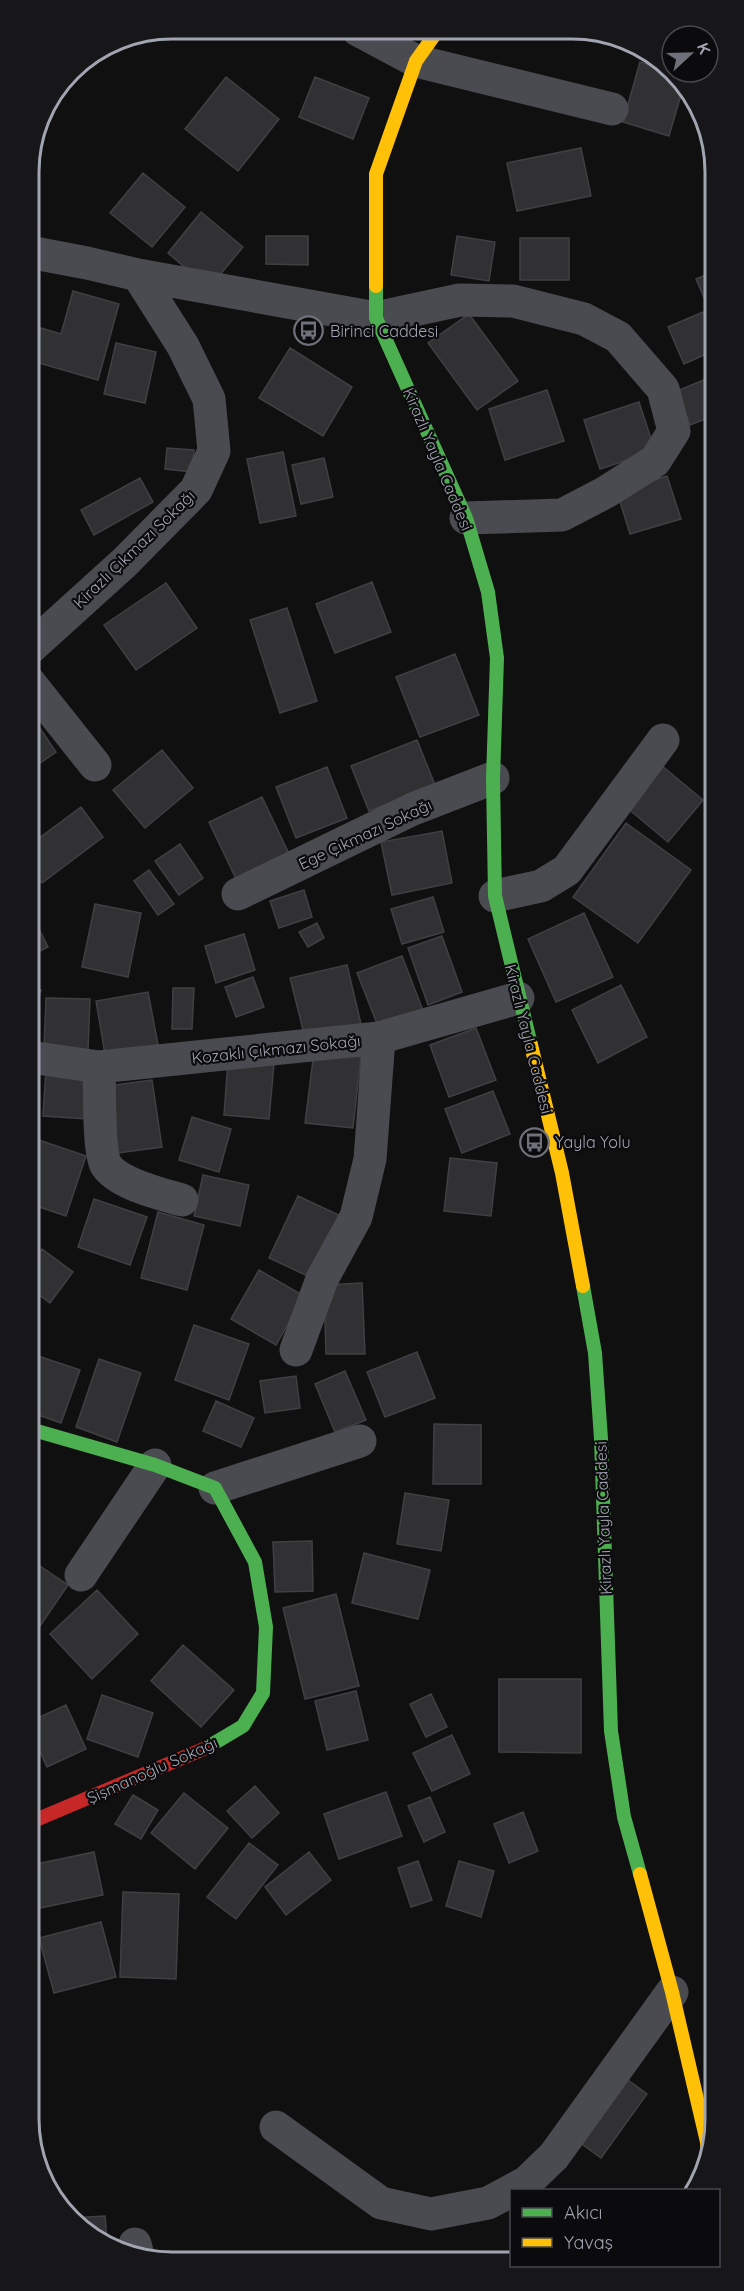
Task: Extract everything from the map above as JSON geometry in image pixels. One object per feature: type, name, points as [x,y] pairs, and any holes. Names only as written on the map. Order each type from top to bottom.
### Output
[{"type":"main road","points":[[376,318],[376,174],[416,61],[432,39]]},
{"type":"main road","name":"Kirazlı Yayla Caddesi","points":[[376,318],[466,518],[488,592],[497,658],[493,778],[495,896],[562,1173],[595,1353],[601,1439],[611,1731],[624,1817],[672,1992],[705,2132]]},
{"type":"main road","points":[[39,1432],[155,1465],[215,1488]]},
{"type":"main road","name":"Şişmanoğlu Sokağı","points":[[39,1819],[204,1749],[243,1726],[263,1694],[266,1627],[255,1562],[215,1488]]},
{"type":"street","points":[[375,39],[416,61],[612,109]]},
{"type":"street","points":[[39,254],[138,275],[376,318],[460,300],[513,301],[584,319],[618,337],[663,390],[674,431],[655,460],[606,492],[562,515],[466,518]]},
{"type":"street","name":"Kirazlı Çıkmazı Sokağı","points":[[39,640],[125,562],[196,490],[214,451],[209,399],[183,346],[138,275]]},
{"type":"street","points":[[39,694],[95,765]]},
{"type":"street","points":[[495,896],[541,886],[567,870],[663,740]]},
{"type":"street","name":"Ege Çıkmazı Sokağı","points":[[238,894],[413,809],[493,778]]},
{"type":"street","name":"Kozaklı Çıkmazı Sokağı","points":[[39,1057],[99,1067],[379,1038],[518,998]]},
{"type":"street","points":[[296,1350],[322,1279],[356,1217],[370,1159],[379,1038]]},
{"type":"street","points":[[99,1067],[102,1150],[105,1164],[113,1173],[145,1190],[182,1200]]},
{"type":"street","points":[[215,1488],[360,1441]]},
{"type":"street","points":[[81,1575],[155,1465]]},
{"type":"street","points":[[513,2189],[526,2182],[554,2156],[672,1992]]},
{"type":"street","points":[[276,2127],[381,2203],[431,2214],[488,2203],[510,2191]]},
{"type":"building","points":[[640,62],[650,65],[660,73],[660,84],[671,84],[681,96],[669,136],[623,122]]},
{"type":"building","points":[[226,77],[279,119],[238,171],[185,129]]},
{"type":"building","points":[[315,77],[369,98],[353,139],[299,117]]},
{"type":"building","points":[[581,148],[591,196],[517,211],[507,163]]},
{"type":"building","points":[[143,173],[185,207],[152,247],[110,213]]},
{"type":"building","points":[[201,212],[243,247],[209,288],[168,253]]},
{"type":"building","points":[[266,236],[308,236],[308,265],[266,264]]},
{"type":"building","points":[[457,236],[495,242],[489,281],[451,275]]},
{"type":"building","points":[[520,238],[569,238],[569,280],[520,280]]},
{"type":"building","points":[[705,275],[705,300],[696,279]]},
{"type":"building","points":[[73,291],[119,304],[98,380],[39,363],[41,328],[61,334]]},
{"type":"building","points":[[703,312],[705,355],[684,364],[668,327]]},
{"type":"building","points":[[469,314],[518,381],[477,410],[428,343]]},
{"type":"building","points":[[116,343],[156,352],[145,403],[104,394]]},
{"type":"building","points":[[290,348],[352,387],[323,436],[259,398]]},
{"type":"building","points":[[705,379],[705,419],[690,425],[677,391]]},
{"type":"building","points":[[547,390],[564,441],[505,460],[489,409]]},
{"type":"building","points":[[639,402],[655,451],[600,469],[584,420]]},
{"type":"building","points":[[167,448],[194,450],[192,472],[165,469]]},
{"type":"building","points":[[283,452],[296,516],[260,523],[247,459]]},
{"type":"building","points":[[324,458],[333,497],[301,504],[292,465]]},
{"type":"building","points":[[667,476],[681,519],[630,534],[617,492]]},
{"type":"building","points":[[140,478],[153,502],[94,535],[81,510]]},
{"type":"building","points":[[372,582],[391,632],[335,653],[316,604]]},
{"type":"building","points":[[166,583],[197,628],[136,670],[104,625]]},
{"type":"building","points":[[287,608],[317,701],[280,713],[250,620]]},
{"type":"building","points":[[455,654],[479,715],[420,737],[396,677]]},
{"type":"building","points":[[39,727],[56,752],[39,764]]},
{"type":"building","points":[[417,740],[435,785],[369,811],[351,766]]},
{"type":"building","points":[[162,750],[193,788],[145,828],[113,790]]},
{"type":"building","points":[[661,765],[703,800],[668,842],[626,807]]},
{"type":"building","points":[[327,767],[347,818],[296,838],[276,787]]},
{"type":"building","points":[[262,797],[290,856],[237,881],[209,822]]},
{"type":"building","points":[[81,807],[103,837],[42,883],[39,879],[39,838]]},
{"type":"building","points":[[626,823],[691,870],[638,943],[573,897]]},
{"type":"building","points":[[442,831],[452,883],[392,895],[381,842]]},
{"type":"building","points":[[180,844],[203,878],[179,895],[155,861]]},
{"type":"building","points":[[149,870],[174,904],[158,915],[134,881]]},
{"type":"building","points":[[304,890],[312,917],[279,928],[270,901]]},
{"type":"building","points":[[433,897],[444,932],[402,944],[391,909]]},
{"type":"building","points":[[95,904],[141,913],[128,977],[82,967]]},
{"type":"building","points":[[584,913],[613,977],[556,1002],[528,939]]},
{"type":"building","points":[[317,923],[324,938],[308,947],[299,932]]},
{"type":"building","points":[[39,929],[48,947],[39,952]]},
{"type":"building","points":[[244,934],[255,970],[216,983],[205,946]]},
{"type":"building","points":[[442,936],[462,992],[428,1005],[408,948]]},
{"type":"building","points":[[402,956],[424,1013],[380,1031],[357,973]]},
{"type":"building","points":[[347,965],[361,1024],[305,1038],[290,978]]},
{"type":"building","points":[[253,977],[264,1007],[236,1017],[225,987]]},
{"type":"building","points":[[621,985],[647,1037],[598,1063],[572,1010]]},
{"type":"building","points":[[173,988],[194,988],[192,1029],[172,1029]]},
{"type":"building","points":[[148,992],[158,1045],[105,1054],[96,1001]]},
{"type":"building","points":[[46,998],[90,999],[88,1050],[44,1048]]},
{"type":"building","points":[[476,1028],[496,1080],[449,1097],[430,1045]]},
{"type":"building","points":[[314,1052],[361,1057],[353,1128],[305,1123]]},
{"type":"building","points":[[228,1060],[274,1064],[269,1119],[224,1115]]},
{"type":"building","points":[[46,1070],[90,1073],[87,1119],[43,1116]]},
{"type":"building","points":[[152,1080],[162,1147],[118,1153],[108,1086]]},
{"type":"building","points":[[493,1091],[510,1134],[462,1153],[445,1109]]},
{"type":"building","points":[[192,1117],[231,1129],[219,1172],[179,1160]]},
{"type":"building","points":[[39,1140],[86,1156],[66,1216],[39,1207]]},
{"type":"building","points":[[450,1158],[497,1163],[491,1216],[444,1211]]},
{"type":"building","points":[[203,1175],[249,1185],[240,1226],[194,1216]]},
{"type":"building","points":[[298,1196],[341,1216],[312,1278],[269,1258]]},
{"type":"building","points":[[94,1199],[147,1217],[130,1265],[78,1247]]},
{"type":"building","points":[[158,1212],[204,1225],[187,1290],[141,1278]]},
{"type":"building","points":[[42,1249],[73,1272],[50,1303],[39,1295],[39,1253]]},
{"type":"building","points":[[259,1270],[304,1296],[276,1345],[231,1319]]},
{"type":"building","points":[[362,1283],[365,1354],[326,1354],[324,1285]]},
{"type":"building","points":[[194,1325],[249,1344],[229,1400],[175,1380]]},
{"type":"building","points":[[417,1352],[435,1398],[385,1417],[367,1372]]},
{"type":"building","points":[[39,1356],[80,1370],[61,1423],[39,1415]]},
{"type":"building","points":[[99,1359],[141,1373],[117,1442],[76,1427]]},
{"type":"building","points":[[345,1371],[366,1420],[335,1432],[315,1384]]},
{"type":"building","points":[[296,1376],[300,1408],[265,1413],[260,1381]]},
{"type":"building","points":[[216,1401],[254,1418],[241,1447],[203,1431]]},
{"type":"building","points":[[434,1424],[481,1425],[481,1484],[433,1484]]},
{"type":"building","points":[[405,1493],[449,1500],[441,1551],[397,1544]]},
{"type":"building","points":[[312,1541],[313,1591],[275,1592],[273,1542]]},
{"type":"building","points":[[364,1553],[430,1570],[418,1619],[352,1603]]},
{"type":"building","points":[[39,1565],[68,1585],[39,1628]]},
{"type":"building","points":[[97,1590],[138,1634],[92,1679],[50,1634]]},
{"type":"building","points":[[336,1594],[359,1686],[305,1699],[283,1608]]},
{"type":"building","points":[[183,1645],[234,1690],[201,1727],[151,1681]]},
{"type":"building","points":[[499,1679],[581,1679],[581,1753],[499,1752]]},
{"type":"building","points":[[356,1691],[368,1740],[327,1750],[315,1701]]},
{"type":"building","points":[[431,1694],[447,1727],[426,1737],[410,1704]]},
{"type":"building","points":[[102,1695],[153,1713],[138,1757],[87,1739]]},
{"type":"building","points":[[66,1705],[86,1749],[47,1767],[39,1749],[39,1717]]},
{"type":"building","points":[[452,1735],[470,1774],[432,1791],[413,1753]]},
{"type":"building","points":[[255,1786],[279,1813],[252,1838],[227,1811]]},
{"type":"building","points":[[386,1792],[402,1836],[339,1859],[324,1814]]},
{"type":"building","points":[[184,1793],[228,1828],[195,1869],[151,1833]]},
{"type":"building","points":[[133,1795],[158,1810],[141,1839],[115,1824]]},
{"type":"building","points":[[430,1797],[445,1832],[424,1842],[408,1806]]},
{"type":"building","points":[[523,1812],[538,1851],[509,1863],[494,1824]]},
{"type":"building","points":[[249,1843],[278,1865],[236,1919],[207,1897]]},
{"type":"building","points":[[94,1852],[103,1895],[39,1908],[39,1863]]},
{"type":"building","points":[[309,1852],[331,1880],[286,1915],[265,1887]]},
{"type":"building","points":[[418,1861],[432,1900],[411,1907],[398,1868]]},
{"type":"building","points":[[459,1861],[494,1871],[481,1917],[446,1906]]},
{"type":"building","points":[[123,1892],[179,1894],[176,1979],[120,1977]]},
{"type":"building","points":[[101,1922],[116,1977],[54,1993],[39,1938]]},
{"type":"building","points":[[617,2072],[647,2094],[601,2158],[571,2136]]},
{"type":"building","points":[[105,2216],[107,2234],[91,2224],[83,2217]]},
{"type":"traffic: fast","points":[[376,286],[376,318],[466,518],[488,592],[497,658],[493,778],[495,896],[531,1045]]},
{"type":"traffic: fast","points":[[583,1286],[595,1353],[601,1439],[611,1731],[624,1817],[640,1874]]},
{"type":"traffic: fast","points":[[39,1432],[155,1465],[215,1488],[255,1562],[266,1627],[263,1693],[243,1726],[206,1748]]},
{"type":"traffic: slow","points":[[376,286],[376,174],[416,61],[432,39]]},
{"type":"traffic: slow","points":[[531,1045],[562,1173],[583,1286]]},
{"type":"traffic: slow","points":[[640,1874],[672,1992],[705,2132]]},
{"type":"traffic: jam","points":[[39,1819],[206,1748]]},
{"type":"place","name":"Birinci Caddesi","points":[[309,331]]},
{"type":"place","name":"Yayla Yolu","points":[[534,1142]]}]
